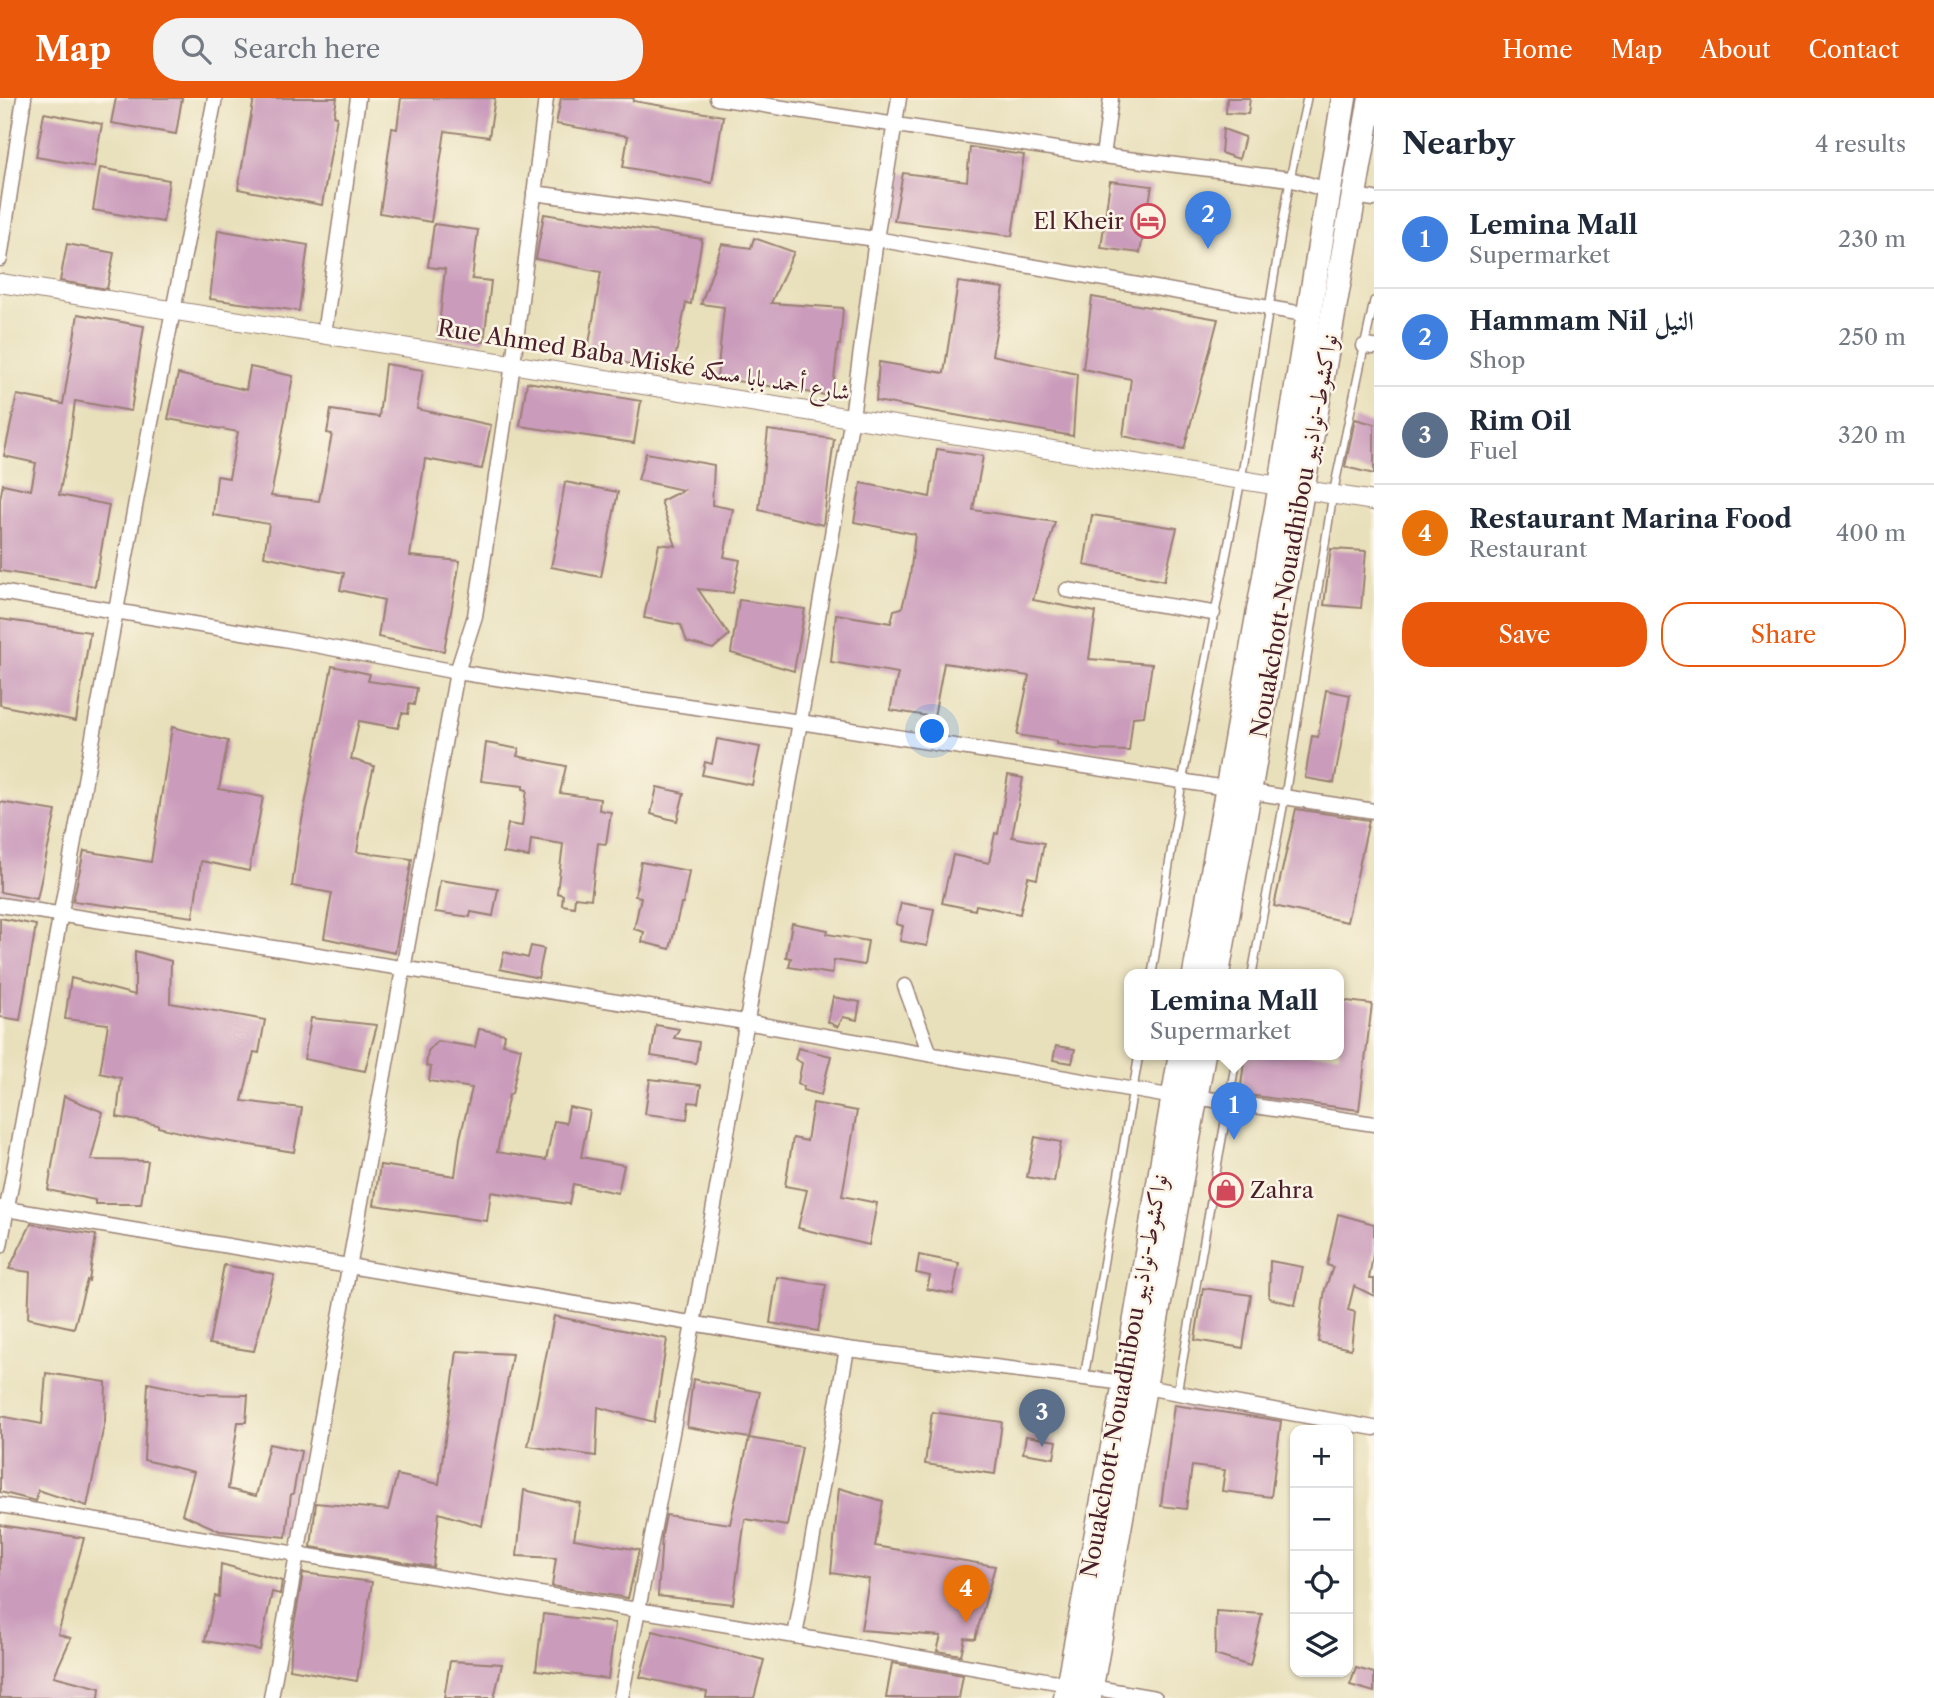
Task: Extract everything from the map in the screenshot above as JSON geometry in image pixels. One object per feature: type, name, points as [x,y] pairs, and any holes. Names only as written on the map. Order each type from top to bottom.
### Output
[{"type":"highway","name":"Nouakchott-Nouadhibou نواكشوط-نواذيبو","points":[[1292,487],[1309,316],[1353,195],[1344,98]]},
{"type":"highway","name":"Nouakchott-Nouadhibou نواكشوط-نواذيبو","points":[[1218,969],[1239,788],[1292,487],[1371,98]]},
{"type":"highway","name":"Nouakchott-Nouadhibou نواكشوط-نواذيبو","points":[[1196,969],[1239,788]]},
{"type":"highway","name":"Nouakchott-Nouadhibou نواكشوط-نواذيبو","points":[[1182,1060],[1185,1097]]},
{"type":"highway","name":"Nouakchott-Nouadhibou نواكشوط-نواذيبو","points":[[1079,1692],[1185,1097],[1200,1060]]},
{"type":"street","points":[[0,259],[24,98]]},
{"type":"street","points":[[0,1246],[3,1208],[172,310],[215,98]]},
{"type":"street","points":[[324,334],[358,98]]},
{"type":"street","points":[[271,1698],[457,672],[475,616],[513,364],[546,98]]},
{"type":"street","points":[[717,98],[1103,156],[1290,179],[1353,195]]},
{"type":"street","points":[[621,1698],[693,1324],[800,722],[852,417],[876,239],[899,98]]},
{"type":"street","points":[[1103,156],[1111,98]]},
{"type":"street","points":[[534,193],[876,239],[1309,316]]},
{"type":"street","name":"Rue Ahmed Baba Miské شارع أحمد بابا مسكه","points":[[0,283],[1374,501]]},
{"type":"street","points":[[1067,590],[1213,613]]},
{"type":"street","points":[[0,592],[284,639],[457,672],[1182,782],[1239,788],[1374,811]]},
{"type":"street","points":[[0,905],[745,1022],[1134,1090],[1374,1125]]},
{"type":"street","points":[[905,986],[930,1055]]},
{"type":"street","points":[[3,1208],[847,1349],[1135,1385],[1374,1428]]},
{"type":"street","points":[[795,1636],[847,1349]]},
{"type":"street","points":[[0,1505],[795,1636],[1079,1692],[1155,1698]]},
{"type":"lane","points":[[1153,969],[1182,782],[1241,480],[1290,179],[1307,98]]},
{"type":"lane","points":[[1253,969],[1285,796],[1333,494],[1369,346],[1374,301]]},
{"type":"lane","points":[[1084,1379],[1138,1060]]},
{"type":"lane","points":[[1177,1393],[1236,1060]]},
{"type":"building","points":[[116,98],[182,98],[176,134],[111,123]]},
{"type":"building","points":[[254,98],[337,98],[334,116],[337,117],[322,205],[238,189]]},
{"type":"building","points":[[401,98],[495,98],[489,137],[445,131],[431,222],[380,213],[392,128],[397,129]]},
{"type":"building","points":[[561,98],[634,98],[633,101],[723,116],[712,183],[623,167],[628,136],[556,124]]},
{"type":"building","points":[[1227,98],[1250,98],[1248,114],[1226,113]]},
{"type":"building","points":[[44,113],[102,124],[94,167],[36,157]]},
{"type":"building","points":[[1223,129],[1245,137],[1239,159],[1221,153]]},
{"type":"building","points":[[970,147],[1024,155],[1012,236],[894,221],[903,173],[967,181]]},
{"type":"building","points":[[100,168],[169,180],[163,222],[93,210]]},
{"type":"building","points":[[1110,181],[1152,186],[1140,253],[1101,248]]},
{"type":"building","points":[[544,214],[702,239],[691,304],[686,303],[672,374],[587,356],[601,272],[536,259]]},
{"type":"building","points":[[434,224],[478,230],[472,279],[491,281],[484,342],[438,337],[445,269],[428,267]]},
{"type":"building","points":[[218,230],[308,245],[299,311],[210,299]]},
{"type":"building","points":[[754,238],[794,252],[771,303],[843,308],[832,396],[717,378],[724,307],[701,304],[722,244],[751,248]]},
{"type":"building","points":[[67,244],[114,253],[107,289],[60,281]]},
{"type":"building","points":[[958,282],[1004,288],[992,355],[1077,374],[1073,436],[876,401],[879,362],[944,373]]},
{"type":"building","points":[[1092,297],[1218,319],[1184,449],[1123,436],[1131,379],[1083,369]]},
{"type":"building","points":[[78,314],[144,326],[131,411],[75,401],[59,495],[109,505],[95,586],[0,571],[0,499],[3,484],[31,490],[36,463],[4,456],[17,395],[63,404]]},
{"type":"building","points":[[385,364],[423,370],[417,409],[491,425],[482,469],[425,459],[410,556],[460,561],[444,651],[378,637],[384,600],[340,590],[344,573],[264,556],[269,524],[213,515],[217,476],[229,478],[238,432],[168,419],[178,374],[246,390],[250,367],[293,376],[271,496],[319,501],[332,434],[327,433],[331,410],[379,417]]},
{"type":"building","points":[[527,382],[641,401],[634,443],[520,426]]},
{"type":"building","points":[[1355,419],[1374,424],[1374,474],[1345,467]]},
{"type":"building","points":[[768,430],[834,439],[823,525],[759,510]]},
{"type":"building","points":[[937,449],[983,456],[973,510],[1055,522],[1033,600],[1096,612],[1089,659],[1152,664],[1144,716],[1133,717],[1129,751],[1094,750],[1017,735],[1029,676],[944,663],[934,717],[890,710],[898,673],[831,662],[836,614],[891,623],[894,610],[902,608],[910,576],[915,534],[854,522],[861,483],[930,497]]},
{"type":"building","points":[[646,453],[714,465],[712,505],[733,509],[724,557],[740,560],[733,593],[698,589],[729,635],[713,649],[687,642],[681,625],[644,618],[659,544],[676,546],[661,501],[683,490],[638,480]]},
{"type":"building","points":[[565,482],[618,492],[601,577],[551,567]]},
{"type":"building","points":[[1092,515],[1177,528],[1164,581],[1084,565]]},
{"type":"building","points":[[1331,549],[1366,551],[1361,608],[1324,605]]},
{"type":"building","points":[[739,600],[805,609],[794,671],[731,653]]},
{"type":"building","points":[[0,619],[90,632],[76,721],[0,705]]},
{"type":"building","points":[[332,666],[370,674],[368,681],[417,688],[414,705],[409,704],[408,714],[402,713],[398,728],[359,721],[351,759],[374,766],[357,852],[412,859],[395,953],[324,938],[332,893],[292,886],[298,841]]},
{"type":"building","points":[[1326,690],[1350,695],[1334,783],[1305,778],[1312,736],[1318,737]]},
{"type":"building","points":[[172,727],[228,741],[219,789],[263,797],[249,871],[201,861],[193,917],[73,901],[84,851],[151,862]]},
{"type":"building","points":[[717,739],[760,747],[752,785],[702,775],[705,762],[712,764]]},
{"type":"building","points":[[486,743],[519,749],[517,756],[566,766],[560,793],[600,799],[599,810],[611,812],[606,844],[598,843],[591,899],[575,897],[574,907],[562,905],[563,895],[557,893],[563,844],[531,839],[529,857],[503,853],[508,824],[522,826],[527,790],[523,789],[523,786],[481,781]]},
{"type":"building","points":[[1008,775],[1023,778],[1012,837],[1044,843],[1037,879],[1028,877],[1020,914],[976,905],[975,910],[942,903],[953,855],[989,863],[995,833],[998,834]]},
{"type":"building","points":[[657,787],[684,793],[677,821],[651,814]]},
{"type":"building","points":[[0,802],[56,811],[37,899],[0,892]]},
{"type":"building","points":[[1296,809],[1369,820],[1347,922],[1274,906]]},
{"type":"building","points":[[641,862],[689,871],[670,949],[642,942],[644,932],[634,929],[641,897],[635,896]]},
{"type":"building","points":[[440,880],[498,889],[493,916],[471,912],[470,917],[435,912]]},
{"type":"building","points":[[901,903],[934,909],[927,946],[900,941],[903,926],[896,924]]},
{"type":"building","points":[[0,918],[36,925],[20,1020],[0,1017]]},
{"type":"building","points":[[792,923],[828,930],[827,934],[868,941],[864,965],[834,960],[832,974],[789,967],[791,958],[786,957]]},
{"type":"building","points":[[531,946],[544,949],[538,978],[500,969],[504,952],[528,958]]},
{"type":"building","points":[[135,951],[171,961],[170,1003],[265,1020],[259,1053],[254,1052],[242,1101],[302,1108],[294,1152],[200,1137],[117,1117],[121,1078],[100,1073],[108,1024],[65,1019],[71,978],[135,995]]},
{"type":"building","points":[[833,997],[860,1002],[857,1020],[843,1017],[838,1027],[828,1022]]},
{"type":"building","points":[[1344,1001],[1372,1004],[1359,1110],[1240,1094],[1244,1060],[1344,1060]]},
{"type":"building","points":[[311,1018],[377,1025],[365,1071],[304,1059]]},
{"type":"building","points":[[656,1025],[679,1029],[674,1038],[699,1042],[696,1063],[651,1056]]},
{"type":"building","points":[[479,1029],[505,1034],[503,1044],[521,1048],[497,1152],[546,1160],[554,1121],[566,1123],[569,1107],[590,1111],[581,1157],[624,1165],[618,1193],[573,1184],[569,1204],[491,1192],[487,1221],[374,1205],[380,1165],[455,1176],[460,1138],[472,1088],[429,1081],[431,1067],[426,1066],[428,1051],[437,1041],[475,1047]]},
{"type":"building","points":[[1056,1046],[1075,1049],[1072,1063],[1053,1060]]},
{"type":"building","points":[[798,1048],[831,1056],[821,1095],[803,1090],[804,1087],[798,1083],[802,1063],[795,1059]]},
{"type":"building","points":[[650,1079],[701,1085],[698,1103],[689,1102],[687,1119],[645,1114]]},
{"type":"building","points":[[64,1096],[103,1112],[91,1160],[148,1161],[141,1204],[95,1204],[95,1200],[48,1190]]},
{"type":"building","points":[[813,1103],[857,1111],[842,1196],[877,1203],[869,1245],[798,1228],[807,1190],[785,1186],[793,1138],[807,1141]]},
{"type":"building","points":[[1035,1137],[1061,1142],[1054,1182],[1027,1177]]},
{"type":"building","points":[[1338,1214],[1374,1224],[1374,1248],[1369,1279],[1374,1279],[1374,1296],[1354,1286],[1348,1310],[1355,1312],[1351,1349],[1318,1342],[1325,1289],[1333,1267],[1327,1265]]},
{"type":"building","points":[[31,1224],[96,1235],[89,1281],[87,1280],[74,1328],[28,1318],[30,1272],[9,1269]]},
{"type":"building","points":[[919,1255],[959,1263],[953,1294],[927,1289],[930,1276],[916,1273]]},
{"type":"building","points":[[1270,1261],[1303,1267],[1295,1305],[1269,1298]]},
{"type":"building","points":[[224,1265],[274,1274],[254,1351],[209,1344]]},
{"type":"building","points":[[777,1277],[826,1285],[818,1331],[770,1323]]},
{"type":"building","points":[[1203,1288],[1251,1295],[1243,1348],[1195,1340]]},
{"type":"building","points":[[554,1316],[667,1339],[654,1422],[598,1407],[596,1456],[528,1446]]},
{"type":"building","points":[[457,1351],[512,1354],[482,1526],[439,1513],[433,1567],[311,1547],[316,1503],[388,1510],[397,1475],[439,1484]]},
{"type":"building","points":[[46,1373],[106,1382],[105,1421],[87,1506],[38,1490],[36,1501],[0,1492],[0,1416],[42,1424]]},
{"type":"building","points":[[693,1379],[760,1392],[749,1438],[687,1427]]},
{"type":"building","points":[[148,1383],[201,1394],[248,1395],[246,1422],[238,1422],[228,1489],[256,1496],[269,1444],[301,1451],[291,1494],[286,1537],[220,1531],[182,1514],[194,1472],[144,1460]]},
{"type":"building","points":[[1174,1405],[1281,1421],[1271,1497],[1222,1491],[1225,1470],[1192,1466],[1186,1509],[1161,1506]]},
{"type":"building","points":[[932,1412],[1002,1422],[995,1474],[925,1464]]},
{"type":"building","points":[[1026,1436],[1057,1441],[1054,1458],[1023,1453]]},
{"type":"building","points":[[749,1438],[802,1447],[787,1526],[745,1519],[733,1604],[658,1596],[666,1515],[730,1524]]},
{"type":"building","points":[[839,1488],[883,1501],[875,1546],[995,1566],[975,1639],[965,1638],[961,1655],[937,1651],[941,1636],[861,1630],[869,1579],[831,1573]]},
{"type":"building","points":[[524,1490],[580,1503],[574,1539],[639,1550],[628,1598],[552,1586],[556,1558],[517,1556]]},
{"type":"building","points":[[0,1525],[84,1538],[58,1634],[71,1638],[54,1676],[100,1688],[99,1698],[0,1698]]},
{"type":"building","points":[[221,1564],[282,1581],[280,1594],[272,1592],[260,1650],[205,1641],[215,1596],[219,1597]]},
{"type":"building","points":[[303,1573],[372,1582],[357,1681],[290,1669],[292,1637]]},
{"type":"building","points":[[1216,1611],[1262,1614],[1250,1666],[1215,1655]]},
{"type":"building","points":[[543,1614],[615,1623],[608,1679],[536,1670]]},
{"type":"building","points":[[653,1631],[764,1660],[754,1698],[706,1698],[707,1692],[640,1677]]},
{"type":"building","points":[[450,1661],[502,1664],[494,1698],[444,1698]]},
{"type":"building","points":[[892,1663],[963,1675],[959,1698],[886,1698]]},
{"type":"building","points":[[1356,1668],[1374,1673],[1374,1692],[1350,1685]]},
{"type":"place","name":"El Kheir","points":[[1148,221]]},
{"type":"place","name":"Hammam Nil النيل","points":[[1208,249]]},
{"type":"place","name":"Lemina Mall","points":[[1234,1140]]},
{"type":"place","name":"Zahra","points":[[1226,1190]]},
{"type":"place","name":"Rim Oil","points":[[1042,1447]]},
{"type":"place","name":"Restaurant Marina Food","points":[[966,1623]]}]
